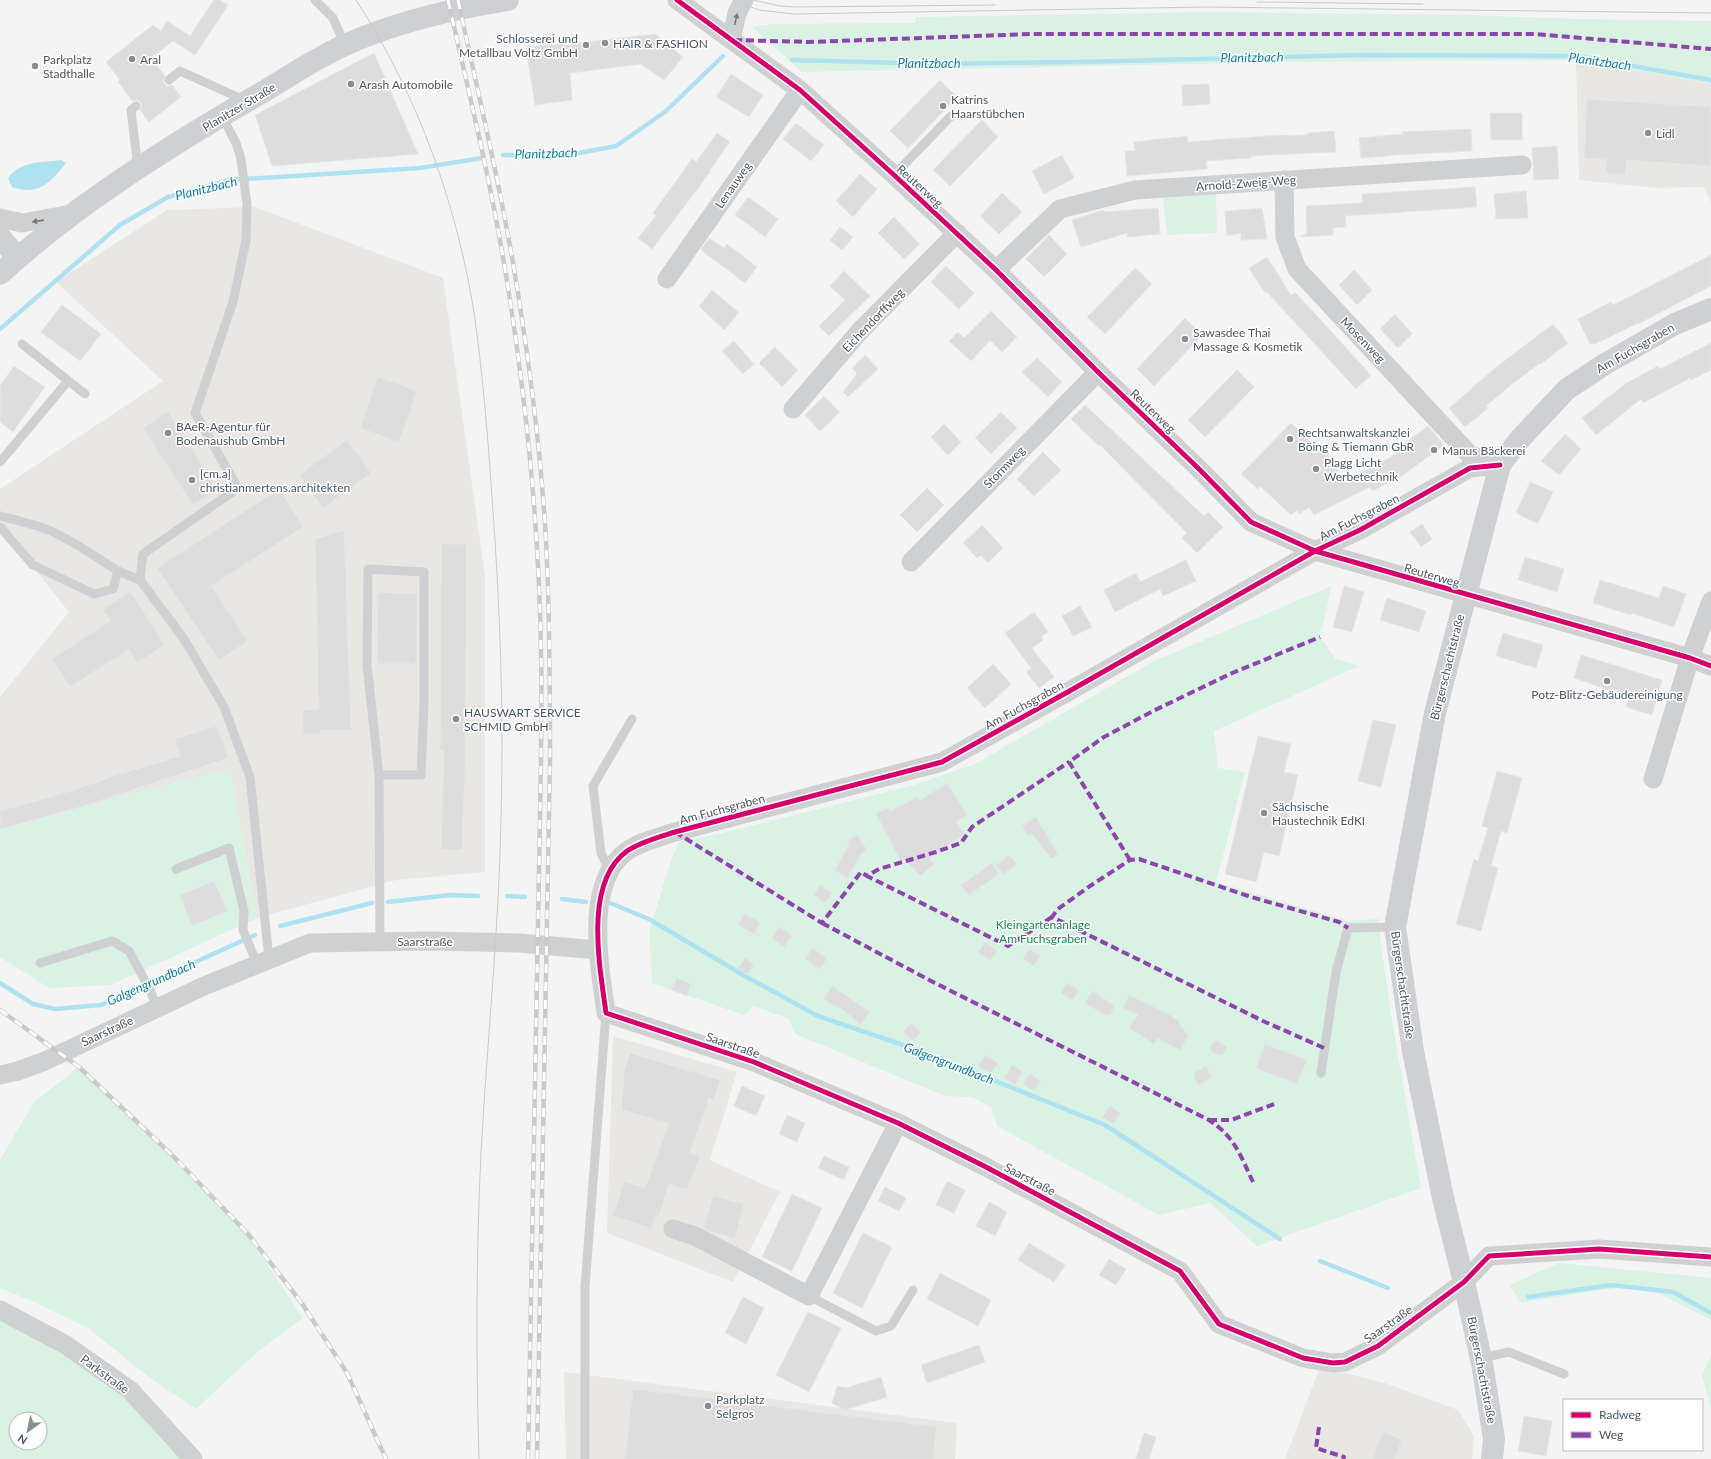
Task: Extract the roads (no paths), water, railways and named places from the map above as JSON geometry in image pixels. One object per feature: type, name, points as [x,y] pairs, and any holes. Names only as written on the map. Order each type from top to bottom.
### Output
[{"type":"main road","name":"Planitzer Straße","points":[[0,274],[18,258],[76,213],[138,169],[246,101],[345,45],[404,23],[482,4],[508,0]]},
{"type":"main road","name":"Am Fuchsgraben","points":[[1465,595],[1500,464],[1520,439],[1567,389],[1605,364],[1675,324],[1711,309]]},
{"type":"main road","name":"Bürgerschachtstraße","points":[[1465,595],[1435,713],[1394,927],[1414,1059],[1443,1198],[1481,1358],[1494,1439],[1492,1459]]},
{"type":"street","name":"Reuterweg","points":[[677,0],[800,90],[894,175],[996,270],[1251,522],[1315,551],[1690,658],[1711,666]]},
{"type":"street","points":[[731,40],[737,13],[744,0]]},
{"type":"street","name":"Lenauweg","points":[[667,279],[800,90]]},
{"type":"street","name":"Arnold-Zweig-Weg","points":[[996,270],[1060,209],[1135,190],[1522,165]]},
{"type":"street","name":"Mosenweg","points":[[1284,180],[1285,237],[1297,269],[1470,456],[1500,464]]},
{"type":"street","points":[[0,218],[22,223],[76,213]]},
{"type":"street","name":"Eichendorffweg","points":[[793,409],[860,331],[957,233]]},
{"type":"street","points":[[0,237],[18,258]]},
{"type":"street","name":"Stormweg","points":[[911,562],[1098,372]]},
{"type":"street","name":"Am Fuchsgraben","points":[[597,950],[601,892],[606,877],[627,851],[649,841],[675,832],[942,762],[1315,551],[1360,530],[1470,468],[1500,464]]},
{"type":"street","points":[[1653,779],[1690,658],[1711,602]]},
{"type":"street","name":"Saarstraße","points":[[0,1075],[18,1071],[44,1061],[154,1000],[204,986],[259,958],[310,943],[519,943],[597,950]]},
{"type":"street","points":[[597,950],[606,1013]]},
{"type":"street","name":"Saarstraße","points":[[606,1013],[754,1062],[898,1122],[986,1167],[1180,1271],[1219,1324],[1303,1358],[1333,1363],[1345,1362],[1378,1346],[1464,1282]]},
{"type":"street","points":[[673,1229],[695,1236],[809,1296],[898,1122]]},
{"type":"street","points":[[1464,1282],[1489,1256],[1599,1249],[1711,1257]]},
{"type":"street","name":"Parkstraße","points":[[0,1310],[66,1345],[130,1390],[193,1459]]},
{"type":"lane","points":[[315,0],[333,18],[345,45]]},
{"type":"lane","points":[[169,80],[180,71],[246,101]]},
{"type":"lane","points":[[136,106],[131,110],[138,169]]},
{"type":"lane","points":[[140,580],[143,554],[238,488],[195,413],[233,302],[246,240],[247,204],[242,167],[236,143],[222,116]]},
{"type":"lane","name":"Reuterweg","points":[[894,175],[951,116]]},
{"type":"lane","points":[[22,344],[85,394]]},
{"type":"lane","points":[[0,462],[68,381]]},
{"type":"lane","points":[[0,516],[32,524],[51,531],[118,571],[140,580],[184,639],[224,707],[250,777],[259,958]]},
{"type":"lane","points":[[0,527],[33,565],[94,594],[113,589],[118,571]]},
{"type":"lane","points":[[379,775],[421,775],[424,704],[424,572],[368,569],[367,665],[379,775],[380,942]]},
{"type":"lane","points":[[610,872],[601,853],[593,786],[632,719]]},
{"type":"lane","points":[[176,869],[229,848],[244,911],[243,930],[259,958]]},
{"type":"lane","points":[[1321,1073],[1336,972],[1348,928],[1394,927]]},
{"type":"lane","points":[[40,963],[112,941],[128,951],[154,1000]]},
{"type":"lane","points":[[585,1459],[585,1287],[606,1013]]},
{"type":"lane","points":[[809,1296],[876,1331],[891,1326],[912,1290]]},
{"type":"lane","points":[[1481,1358],[1509,1352],[1564,1374]]},
{"type":"water","points":[[61,160],[66,163],[49,182],[37,189],[30,190],[12,187],[8,178],[13,172],[26,165]]},
{"type":"waterway","name":"Planitzbach","points":[[792,60],[936,64],[1361,55],[1578,56],[1711,80]]},
{"type":"waterway","name":"Planitzbach","points":[[503,155],[569,155],[616,146],[665,112],[723,56]]},
{"type":"waterway","name":"Planitzbach","points":[[0,329],[120,225],[168,197],[230,180],[420,168],[482,158]]},
{"type":"waterway","name":"Galgengrundbach","points":[[388,902],[450,895],[478,896]]},
{"type":"waterway","name":"Galgengrundbach","points":[[507,896],[525,897]]},
{"type":"waterway","name":"Galgengrundbach","points":[[562,899],[586,902]]},
{"type":"waterway","name":"Galgengrundbach","points":[[280,926],[372,903]]},
{"type":"waterway","name":"Galgengrundbach","points":[[610,903],[649,919],[743,975],[818,1016],[921,1051],[1105,1125],[1280,1239]]},
{"type":"waterway","name":"Galgengrundbach","points":[[0,983],[33,1004],[55,1009],[101,1005],[255,935]]},
{"type":"waterway","name":"Galgengrundbach","points":[[1320,1261],[1388,1288]]},
{"type":"waterway","name":"Galgengrundbach","points":[[1528,1297],[1611,1285],[1673,1292],[1711,1313]]},
{"type":"tram line","points":[[356,0],[378,36],[398,74],[416,113],[446,194],[468,277],[475,319],[487,430],[499,617],[502,698],[502,778],[498,902],[479,1191],[477,1306],[479,1459]]},
{"type":"tram line","points":[[733,0],[759,10],[794,14],[1206,7],[1711,13]]},
{"type":"tram line","points":[[753,0],[780,6],[796,7],[995,5]]},
{"type":"tram line","points":[[1257,2],[1423,4]]},
{"type":"railway","points":[[448,0],[486,167],[505,269],[525,412],[534,508],[540,605],[541,762],[528,1459]]},
{"type":"railway","points":[[458,0],[495,167],[514,269],[534,405],[546,541],[549,623],[550,761],[537,1459]]},
{"type":"railway","points":[[0,1010],[79,1067],[175,1158],[248,1234],[301,1302],[347,1373],[386,1459]]},
{"type":"place","name":"HAIR & FASHION","points":[[605,43]]},
{"type":"place","name":"Schlosserei und Metallbau Voltz GmbH","points":[[586,45]]},
{"type":"place","name":"Aral","points":[[132,59]]},
{"type":"place","name":"Parkplatz Stadthalle","points":[[35,66]]},
{"type":"place","name":"Arash Automobile","points":[[351,84]]},
{"type":"place","name":"Katrins Haarstübchen","points":[[943,106]]},
{"type":"place","name":"Lidl","points":[[1648,133]]},
{"type":"place","name":"Sawasdee Thai Massage & Kosmetik","points":[[1185,339]]},
{"type":"place","name":"BAeR-Agentur für Bodenaushub GmbH","points":[[168,433]]},
{"type":"place","name":"Rechtsanwaltskanzlei Böing & Tiemann GbR","points":[[1290,439]]},
{"type":"place","name":"Manus Bäckerei","points":[[1434,450]]},
{"type":"place","name":"Plagg Licht Werbetechnik","points":[[1316,469]]},
{"type":"place","name":"[cm.a] christianmertens.architekten","points":[[192,480]]},
{"type":"place","name":"Potz-Blitz-Gebäudereinigung","points":[[1607,681]]},
{"type":"place","name":"HAUSWART SERVICE SCHMID GmbH","points":[[456,719]]},
{"type":"place","name":"Sächsische Haustechnik EdKI","points":[[1264,813]]},
{"type":"place","name":"Parkplatz Selgros","points":[[708,1406]]},
{"type":"park label","name":"Kleingartenanlage Am Fuchsgraben","points":[[1043,931]]}]
